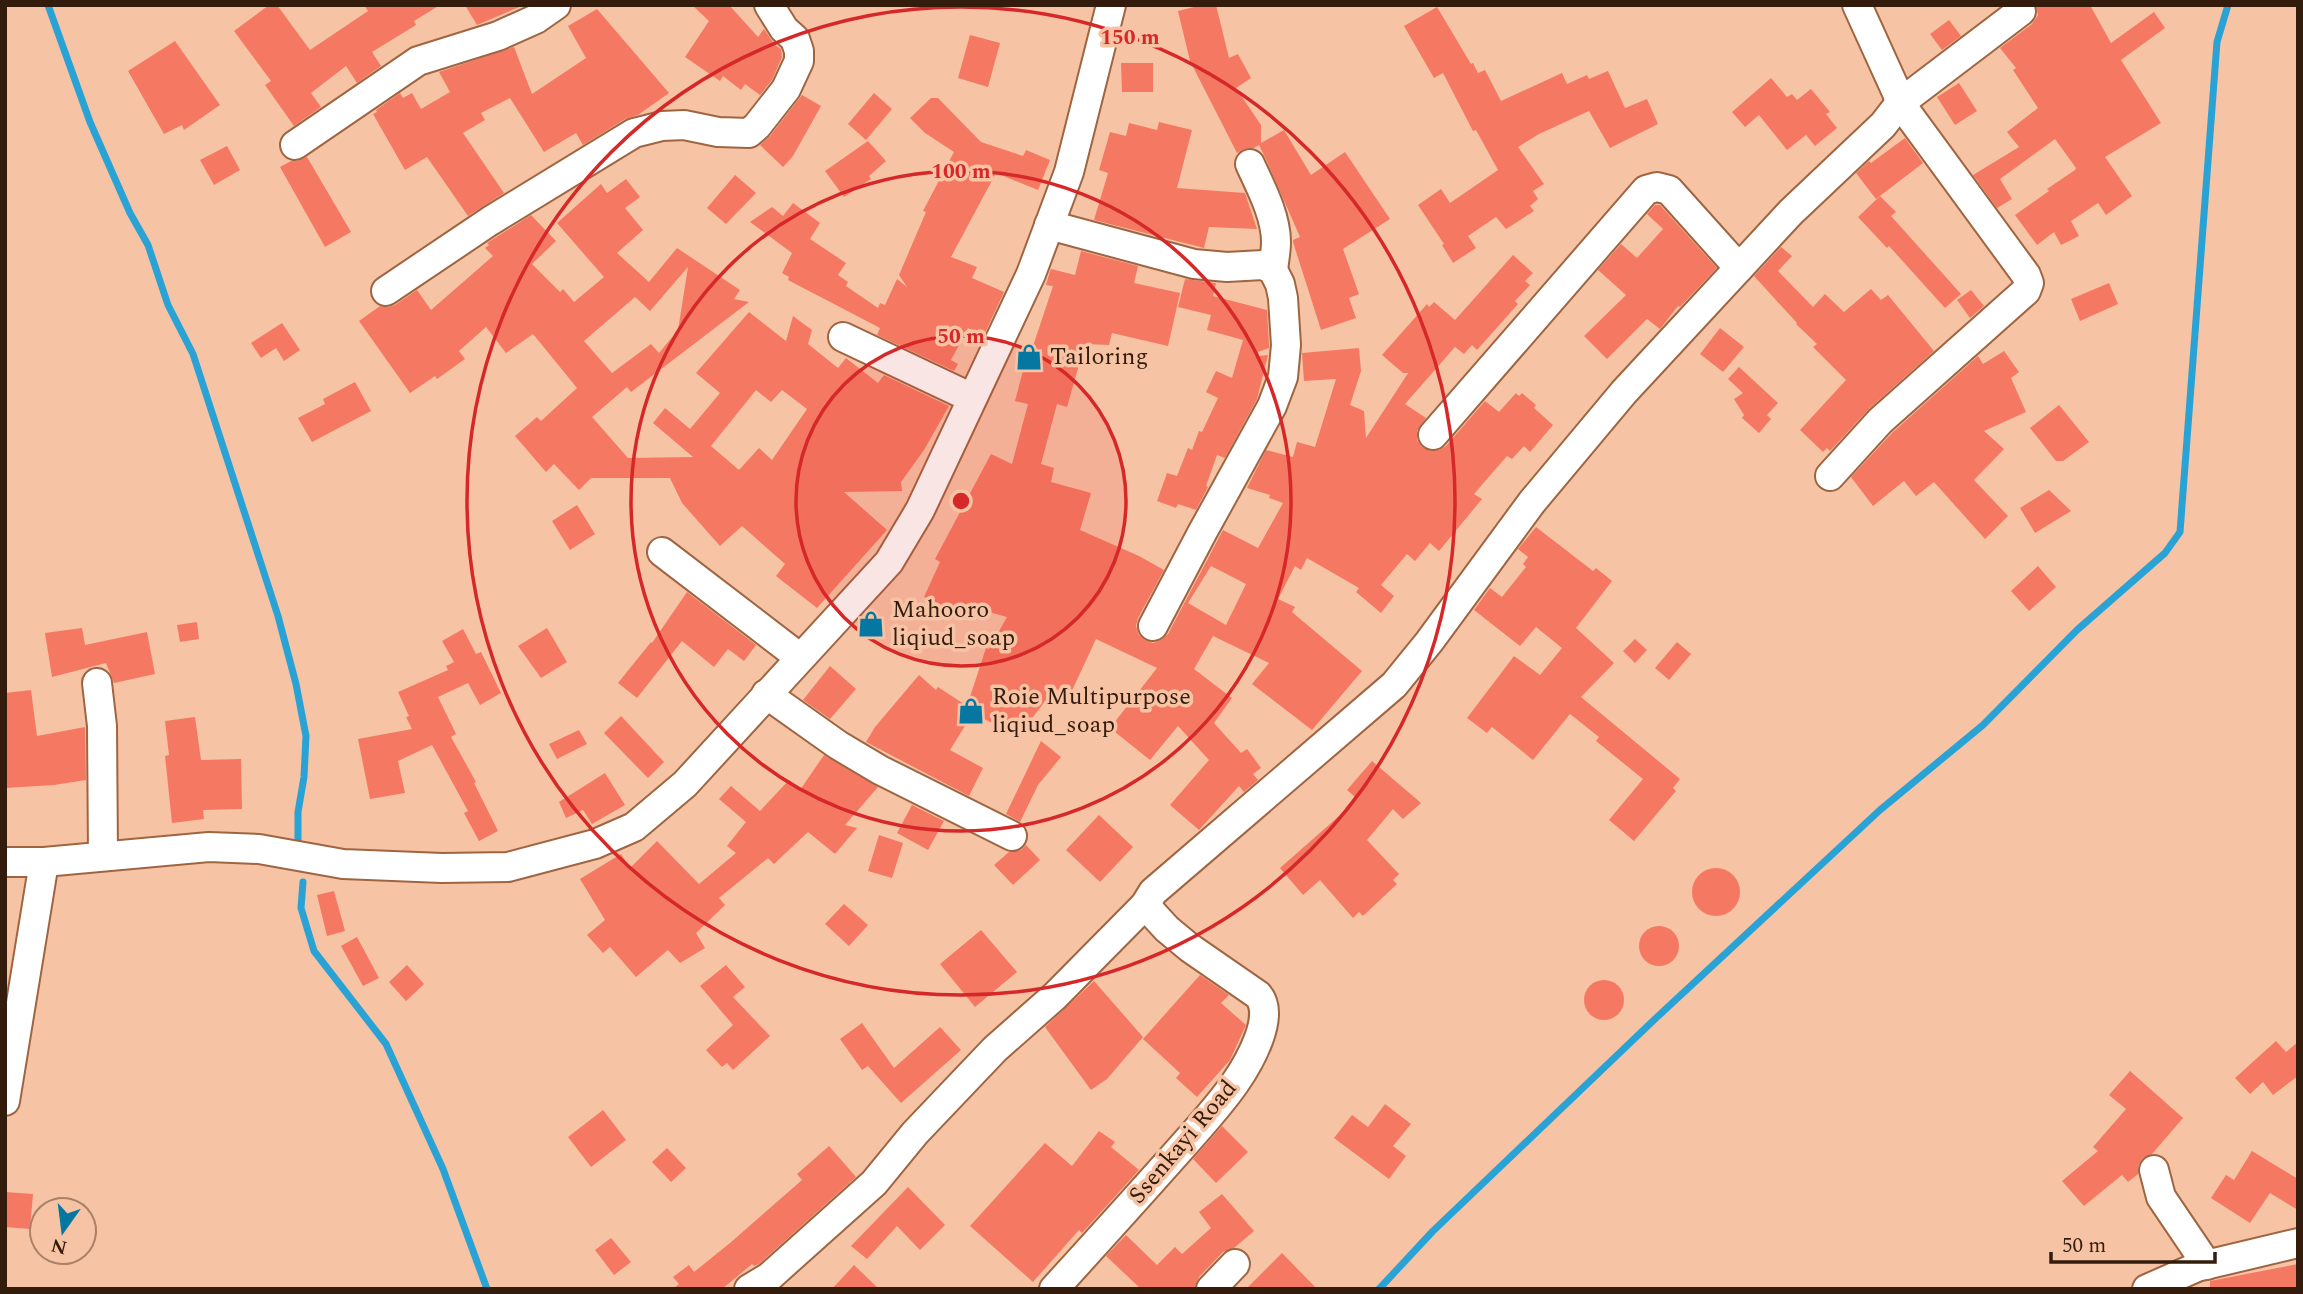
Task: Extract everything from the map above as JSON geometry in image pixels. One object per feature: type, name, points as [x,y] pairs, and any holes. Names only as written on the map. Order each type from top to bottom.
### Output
[{"type":"street","points":[[295,145],[418,61],[498,36],[536,19],[556,5]]},
{"type":"street","points":[[386,290],[490,221],[634,133],[662,126],[684,125],[718,132],[749,132],[757,127],[786,89],[799,61],[795,39],[783,29],[769,5]]},
{"type":"street","points":[[5,862],[44,862],[209,847],[259,849],[343,864],[442,868],[508,867],[595,844],[634,827],[685,784],[888,562],[920,510],[1031,274],[1069,172],[1111,5]]},
{"type":"street","points":[[1830,476],[1880,421],[2026,291],[2029,283],[2026,275],[1900,103],[1857,5]]},
{"type":"street","points":[[750,1289],[769,1277],[874,1183],[915,1133],[995,1049],[1055,996],[1145,905],[1153,892],[1394,685],[1532,502],[1624,392],[1791,212],[1882,125],[1900,103],[2021,11]]},
{"type":"street","points":[[1250,164],[1272,221],[1276,241],[1273,270]]},
{"type":"street","points":[[1433,435],[1646,190],[1657,187],[1668,190],[1739,268]]},
{"type":"street","points":[[1049,225],[1194,264],[1227,267],[1263,265],[1278,276],[1283,298],[1286,345],[1283,377],[1256,438],[1153,626]]},
{"type":"street","points":[[844,337],[972,398]]},
{"type":"street","points":[[663,552],[799,657]]},
{"type":"street","points":[[97,683],[102,726],[103,855]]},
{"type":"street","points":[[766,694],[838,745],[880,770],[1012,836]]},
{"type":"street","points":[[5,1101],[44,862]]},
{"type":"street","name":"Ssenkayi Road","points":[[1054,1289],[1211,1114],[1236,1082],[1260,1034],[1264,1018],[1263,1001],[1258,995],[1190,948],[1167,929],[1145,905]]},
{"type":"street","points":[[2154,1170],[2161,1197],[2207,1265]]},
{"type":"street","points":[[2147,1289],[2197,1267],[2298,1243]]},
{"type":"street","points":[[1211,1289],[1235,1264]]},
{"type":"building","points":[[269,5],[277,5],[310,50],[368,11],[364,5],[440,5],[414,21],[416,25],[372,52],[381,66],[357,83],[346,66],[311,93],[321,107],[294,126],[265,85],[271,81],[234,31]]},
{"type":"building","points":[[465,5],[524,5],[477,25]]},
{"type":"building","points":[[692,5],[729,5],[758,37],[764,29],[781,49],[782,57],[772,80],[760,95],[745,84],[741,90],[723,76],[720,81],[685,57],[709,21]]},
{"type":"building","points":[[1202,5],[1216,5],[1229,58],[1238,54],[1251,78],[1236,88],[1261,125],[1261,143],[1284,130],[1311,175],[1345,152],[1390,219],[1343,249],[1359,294],[1349,298],[1356,318],[1321,330],[1293,242],[1300,237],[1265,157],[1259,145],[1237,153],[1190,61],[1178,11]]},
{"type":"building","points":[[2036,5],[2090,5],[2111,43],[2154,12],[2165,28],[2121,60],[2161,123],[2105,157],[2132,196],[2106,215],[2098,203],[2071,221],[2079,236],[2061,245],[2054,232],[2037,245],[2015,215],[2075,170],[2055,139],[2000,179],[2012,199],[1997,208],[1973,175],[2019,147],[2007,132],[2038,108],[2013,70],[2016,68],[2000,48],[2032,24],[2038,15]]},
{"type":"building","points":[[1437,7],[1471,64],[1473,63],[1478,73],[1485,70],[1501,101],[1562,73],[1567,84],[1587,75],[1589,79],[1608,71],[1625,108],[1647,99],[1658,124],[1610,148],[1589,111],[1518,147],[1544,184],[1533,191],[1538,199],[1530,206],[1534,211],[1506,229],[1496,217],[1468,236],[1476,248],[1453,263],[1442,245],[1444,244],[1418,205],[1441,189],[1450,203],[1498,170],[1476,130],[1473,131],[1443,73],[1434,78],[1404,26]]},
{"type":"building","points":[[597,9],[669,93],[638,115],[625,119],[583,145],[576,133],[544,152],[510,98],[481,113],[485,120],[463,133],[504,193],[468,216],[427,157],[405,170],[373,114],[376,110],[400,93],[403,98],[412,93],[421,109],[450,92],[439,72],[514,47],[532,94],[586,58],[568,26]]},
{"type":"building","points":[[1949,20],[1961,36],[1942,50],[1930,34]]},
{"type":"building","points":[[970,35],[1000,43],[988,87],[958,78]]},
{"type":"building","points":[[175,41],[220,105],[184,130],[182,125],[164,134],[128,71]]},
{"type":"building","points":[[1121,63],[1153,63],[1153,92],[1122,92]]},
{"type":"building","points":[[1771,78],[1787,97],[1792,94],[1797,100],[1811,89],[1830,112],[1826,114],[1837,128],[1815,146],[1806,135],[1787,150],[1759,115],[1745,127],[1732,112]]},
{"type":"building","points":[[1959,83],[1977,111],[1955,125],[1937,97]]},
{"type":"building","points":[[874,93],[892,109],[866,140],[848,124]]},
{"type":"building","points":[[802,95],[821,106],[793,156],[783,167],[760,145]]},
{"type":"building","points":[[931,98],[938,98],[981,142],[1023,156],[1026,150],[1050,160],[1038,190],[996,173],[951,257],[977,267],[972,278],[1004,292],[984,335],[968,328],[951,360],[958,364],[954,371],[877,335],[880,328],[788,280],[789,277],[782,273],[792,253],[750,222],[772,207],[783,216],[793,203],[820,223],[810,239],[846,263],[838,275],[848,282],[846,286],[878,308],[880,303],[885,305],[897,279],[907,287],[899,275],[926,212],[923,211],[954,152],[925,133],[910,118]]},
{"type":"building","points":[[1159,122],[1192,130],[1177,188],[1245,193],[1257,229],[1209,227],[1204,248],[1094,220],[1108,173],[1099,170],[1110,132],[1126,136],[1129,123],[1157,130]]},
{"type":"building","points":[[1905,138],[1923,163],[1876,199],[1856,173],[1869,161],[1871,163]]},
{"type":"building","points":[[868,141],[886,161],[869,176],[871,179],[844,197],[825,171]]},
{"type":"building","points":[[227,146],[240,170],[214,185],[200,160]]},
{"type":"building","points":[[307,157],[351,232],[325,247],[280,167]]},
{"type":"building","points":[[735,175],[756,193],[726,224],[707,208]]},
{"type":"building","points":[[626,179],[640,197],[625,208],[643,230],[617,253],[649,282],[677,248],[740,290],[734,299],[749,302],[631,392],[627,387],[592,417],[628,458],[693,457],[653,423],[665,408],[690,429],[720,393],[696,373],[749,312],[786,341],[793,316],[812,330],[808,344],[838,368],[846,358],[878,383],[884,375],[949,406],[924,450],[901,482],[902,491],[844,492],[887,530],[817,608],[776,576],[785,564],[742,526],[720,546],[682,503],[670,478],[591,478],[579,490],[554,464],[546,472],[515,436],[537,417],[541,421],[577,388],[533,334],[506,353],[486,327],[459,351],[465,359],[437,379],[435,376],[410,393],[359,321],[380,306],[395,305],[417,290],[431,310],[493,256],[485,248],[489,245],[487,243],[531,215],[556,241],[532,264],[560,292],[563,289],[574,302],[604,277],[557,223],[601,184],[607,193]],"holes":[[[688,267],[678,330],[659,353],[651,344],[612,373],[584,341],[635,297],[650,311]],[[756,390],[771,402],[782,390],[807,409],[772,460],[759,448],[739,470],[711,446]]]},
{"type":"building","points":[[1880,196],[1896,212],[1891,216],[1961,294],[1945,308],[1889,246],[1887,248],[1858,217]]},
{"type":"building","points":[[1655,205],[1660,205],[1717,268],[1680,307],[1678,306],[1660,329],[1647,319],[1607,359],[1584,336],[1626,295],[1598,270],[1621,244],[1637,258],[1663,229],[1647,214]]},
{"type":"building","points":[[1781,247],[1792,256],[1778,271],[1813,307],[1825,294],[1844,312],[1871,289],[1881,300],[1888,295],[1934,351],[1869,409],[1830,451],[1827,448],[1823,452],[1800,430],[1846,380],[1813,347],[1817,344],[1754,276]]},
{"type":"building","points":[[1081,251],[1138,266],[1134,283],[1180,293],[1168,346],[1112,333],[1109,345],[1085,344],[1067,407],[1057,404],[1041,464],[1054,468],[1051,482],[1091,493],[1080,530],[1164,570],[1136,626],[1139,635],[1153,643],[1168,634],[1223,530],[1258,548],[1283,503],[1269,498],[1270,495],[1247,488],[1266,450],[1293,457],[1297,442],[1315,447],[1336,379],[1304,381],[1302,353],[1359,348],[1361,371],[1350,405],[1364,411],[1366,438],[1408,373],[1403,373],[1382,355],[1427,304],[1429,307],[1434,302],[1455,320],[1513,255],[1533,273],[1525,281],[1530,285],[1515,301],[1518,304],[1477,350],[1472,345],[1464,354],[1455,347],[1405,404],[1426,418],[1417,431],[1417,440],[1422,447],[1431,451],[1446,446],[1485,401],[1499,412],[1516,393],[1519,396],[1522,393],[1536,405],[1534,408],[1553,425],[1530,452],[1524,446],[1512,459],[1507,456],[1474,494],[1482,499],[1439,551],[1430,543],[1415,561],[1407,554],[1381,585],[1394,596],[1381,613],[1356,592],[1359,588],[1307,558],[1301,570],[1295,566],[1278,599],[1295,607],[1292,612],[1362,671],[1312,730],[1252,684],[1269,663],[1213,636],[1194,669],[1232,698],[1214,723],[1241,753],[1247,749],[1261,768],[1253,774],[1258,780],[1244,792],[1239,786],[1199,830],[1170,805],[1209,760],[1178,726],[1150,760],[1110,728],[1157,668],[1096,639],[1069,697],[1055,688],[1018,737],[973,713],[950,750],[983,768],[969,796],[866,742],[875,727],[919,675],[936,690],[938,687],[967,706],[986,648],[989,649],[1007,617],[957,603],[953,610],[924,597],[940,562],[935,559],[991,454],[1012,464],[1028,404],[1015,401],[1029,348],[1032,349],[1053,286],[1046,285],[1050,271],[1051,269],[1075,275]],"holes":[[[1211,566],[1246,584],[1226,625],[1188,603]]]},
{"type":"building","points":[[1185,279],[1216,283],[1213,296],[1267,310],[1269,345],[1269,348],[1258,352],[1259,356],[1268,355],[1257,399],[1225,458],[1217,455],[1206,486],[1208,487],[1196,510],[1178,504],[1176,508],[1157,501],[1167,473],[1177,476],[1188,448],[1192,450],[1199,431],[1202,432],[1218,398],[1206,392],[1216,371],[1232,378],[1243,340],[1207,330],[1211,315],[1178,307]]},
{"type":"building","points":[[2109,283],[2118,304],[2080,321],[2071,299]]},
{"type":"building","points":[[1971,290],[1984,306],[1970,318],[1957,300]]},
{"type":"building","points":[[282,323],[300,350],[284,361],[276,348],[261,358],[251,343]]},
{"type":"building","points":[[1720,328],[1744,347],[1723,372],[1700,354]]},
{"type":"building","points":[[2004,351],[2019,372],[2011,378],[2026,412],[1984,431],[2004,449],[1974,480],[2008,516],[1985,539],[1934,482],[1916,496],[1904,481],[1873,506],[1851,477],[1892,433],[1978,356],[1983,364]]},
{"type":"building","points":[[1739,367],[1778,403],[1767,415],[1771,419],[1759,433],[1742,418],[1744,415],[1734,399],[1743,393],[1728,379]]},
{"type":"building","points":[[355,382],[371,411],[312,442],[298,418],[325,404],[323,399]]},
{"type":"building","points":[[2059,405],[2089,442],[2063,461],[2056,461],[2030,428]]},
{"type":"building","points":[[2049,490],[2071,511],[2035,533],[2020,508]]},
{"type":"building","points":[[577,505],[595,534],[570,550],[552,521]]},
{"type":"building","points":[[1536,527],[1593,571],[1596,568],[1612,581],[1576,628],[1614,663],[1581,697],[1680,779],[1673,788],[1676,791],[1634,841],[1609,820],[1643,779],[1596,741],[1599,737],[1570,714],[1533,760],[1492,727],[1487,733],[1467,718],[1514,656],[1540,675],[1562,648],[1536,627],[1520,646],[1474,610],[1490,588],[1502,597],[1526,567],[1523,564],[1528,557],[1518,549]]},
{"type":"building","points":[[2038,566],[2056,587],[2029,611],[2011,591]]},
{"type":"building","points":[[687,592],[756,645],[744,661],[728,649],[714,667],[682,641],[637,698],[618,683],[652,643]]},
{"type":"building","points":[[197,622],[199,639],[180,642],[177,625]]},
{"type":"building","points":[[82,628],[85,645],[147,632],[155,674],[114,683],[106,663],[52,677],[45,633]]},
{"type":"building","points":[[547,628],[567,662],[541,678],[518,646]]},
{"type":"building","points":[[463,629],[476,654],[481,652],[501,693],[480,705],[468,683],[438,697],[456,734],[451,737],[476,782],[474,783],[498,831],[479,841],[464,813],[468,811],[432,745],[398,761],[405,793],[370,799],[358,739],[412,729],[398,692],[448,670],[446,666],[454,662],[442,641]]},
{"type":"building","points":[[1635,639],[1647,650],[1635,663],[1623,651]]},
{"type":"building","points":[[1677,642],[1691,654],[1669,680],[1655,668]]},
{"type":"building","points":[[830,666],[856,689],[830,719],[803,700]]},
{"type":"building","points":[[31,690],[37,736],[85,727],[86,780],[5,788],[5,693]]},
{"type":"building","points":[[621,716],[664,762],[648,778],[604,733]]},
{"type":"building","points":[[195,717],[201,760],[241,759],[242,809],[203,810],[204,819],[172,823],[165,756],[169,755],[165,721]]},
{"type":"building","points":[[579,730],[587,744],[557,759],[549,744]]},
{"type":"building","points":[[1041,741],[1061,757],[1038,785],[1020,822],[1006,814]]},
{"type":"building","points":[[824,755],[878,787],[845,825],[857,828],[835,854],[808,832],[774,864],[768,858],[719,898],[725,905],[696,933],[705,948],[680,963],[668,950],[636,977],[610,947],[603,953],[587,935],[605,920],[580,879],[621,854],[630,868],[657,841],[699,884],[736,853],[727,846],[746,822],[719,799],[731,786],[760,811],[789,780],[800,790]]},
{"type":"building","points":[[1372,761],[1421,803],[1403,819],[1393,809],[1367,840],[1399,874],[1393,880],[1397,884],[1363,916],[1359,912],[1353,918],[1320,880],[1303,895],[1280,868],[1347,809],[1345,808],[1355,797],[1347,790]]},
{"type":"building","points":[[605,773],[625,805],[592,824],[583,810],[566,818],[559,802]]},
{"type":"building","points":[[912,805],[944,821],[928,850],[897,833]]},
{"type":"building","points":[[1099,815],[1133,847],[1100,882],[1066,850]]},
{"type":"building","points":[[879,835],[903,843],[892,878],[868,871]]},
{"type":"building","points":[[1026,845],[1040,860],[1013,885],[994,865],[1009,852],[1021,850]]},
{"type":"building","points":[[1716,868],[1733,875],[1740,892],[1733,909],[1716,916],[1699,909],[1692,892],[1699,875]]},
{"type":"building","points":[[334,891],[345,931],[327,936],[317,895]]},
{"type":"building","points":[[844,904],[868,925],[849,946],[825,924]]},
{"type":"building","points":[[1659,926],[1667,927],[1673,932],[1678,938],[1678,954],[1673,960],[1667,965],[1659,966],[1651,965],[1645,960],[1640,954],[1639,946],[1640,938],[1645,932],[1651,927]]},
{"type":"building","points":[[981,930],[1017,972],[975,1007],[940,964]]},
{"type":"building","points":[[357,937],[379,978],[363,986],[341,946]]},
{"type":"building","points":[[407,965],[424,984],[406,1001],[389,982]]},
{"type":"building","points":[[726,965],[745,987],[733,997],[770,1036],[733,1070],[727,1063],[722,1067],[706,1050],[733,1025],[700,986]]},
{"type":"building","points":[[1200,975],[1229,995],[1221,1003],[1246,1025],[1230,1060],[1197,1097],[1176,1078],[1180,1073],[1143,1039]]},
{"type":"building","points":[[1604,980],[1612,981],[1618,986],[1623,992],[1623,1008],[1618,1014],[1612,1019],[1604,1020],[1596,1019],[1590,1014],[1585,1008],[1584,1000],[1585,992],[1590,986],[1596,981]]},
{"type":"building","points":[[1094,981],[1143,1037],[1107,1079],[1091,1090],[1045,1027]]},
{"type":"building","points":[[862,1023],[894,1068],[940,1027],[961,1050],[901,1103],[868,1066],[862,1070],[840,1039]]},
{"type":"building","points":[[2276,1041],[2286,1052],[2298,1042],[2298,1076],[2273,1095],[2263,1082],[2250,1094],[2235,1078]]},
{"type":"building","points":[[2130,1071],[2183,1118],[2152,1154],[2142,1159],[2138,1174],[2128,1182],[2122,1175],[2084,1206],[2062,1181],[2098,1151],[2093,1147],[2126,1109],[2109,1095]]},
{"type":"building","points":[[1385,1104],[1411,1124],[1393,1146],[1406,1156],[1389,1179],[1334,1138],[1352,1115],[1368,1127]]},
{"type":"building","points":[[603,1110],[626,1140],[591,1167],[568,1137]]},
{"type":"building","points":[[1222,1126],[1248,1152],[1216,1183],[1193,1159]]},
{"type":"building","points":[[1099,1131],[1115,1142],[1111,1147],[1139,1170],[1082,1233],[1079,1230],[1033,1282],[970,1226],[1045,1143],[1072,1166]]},
{"type":"building","points":[[829,1146],[856,1177],[759,1264],[752,1264],[722,1289],[673,1289],[679,1284],[673,1277],[689,1265],[694,1272],[730,1243],[802,1180],[797,1174]]},
{"type":"building","points":[[667,1148],[686,1168],[671,1182],[652,1162]]},
{"type":"building","points":[[2252,1151],[2298,1179],[2298,1210],[2270,1193],[2250,1223],[2211,1198],[2226,1175],[2234,1180]]},
{"type":"building","points":[[908,1187],[945,1225],[920,1250],[897,1226],[867,1259],[851,1246]]},
{"type":"building","points":[[5,1192],[33,1194],[28,1196],[28,1229],[5,1227]]},
{"type":"building","points":[[1222,1194],[1254,1231],[1234,1248],[1223,1252],[1199,1277],[1194,1289],[1141,1289],[1106,1256],[1126,1235],[1157,1265],[1175,1247],[1182,1254],[1211,1228],[1199,1212]]},
{"type":"building","points":[[611,1238],[631,1262],[614,1275],[595,1250]]},
{"type":"building","points":[[1282,1253],[1317,1289],[1246,1289]]},
{"type":"building","points":[[2298,1264],[2298,1289],[2210,1289],[2210,1281]]},
{"type":"building","points":[[854,1265],[879,1289],[832,1289]]},
{"type":"waterway","points":[[48,5],[90,122],[130,213],[148,245],[168,305],[193,354],[278,616],[306,736],[304,777],[298,812],[298,845]]},
{"type":"waterway","points":[[1379,1289],[1433,1231],[1655,1019],[1880,810],[1983,725],[2077,630],[2165,553],[2180,532],[2217,42],[2228,5]]},
{"type":"waterway","points":[[303,882],[301,908],[314,951],[386,1044],[443,1169],[487,1289]]},
{"type":"place","name":"Tailoring","points":[[1029,357]]},
{"type":"place","name":"Mahooro liqiud_soap","points":[[871,624]]},
{"type":"place","name":"Roie Multipurpose liqiud_soap","points":[[971,711]]}]
